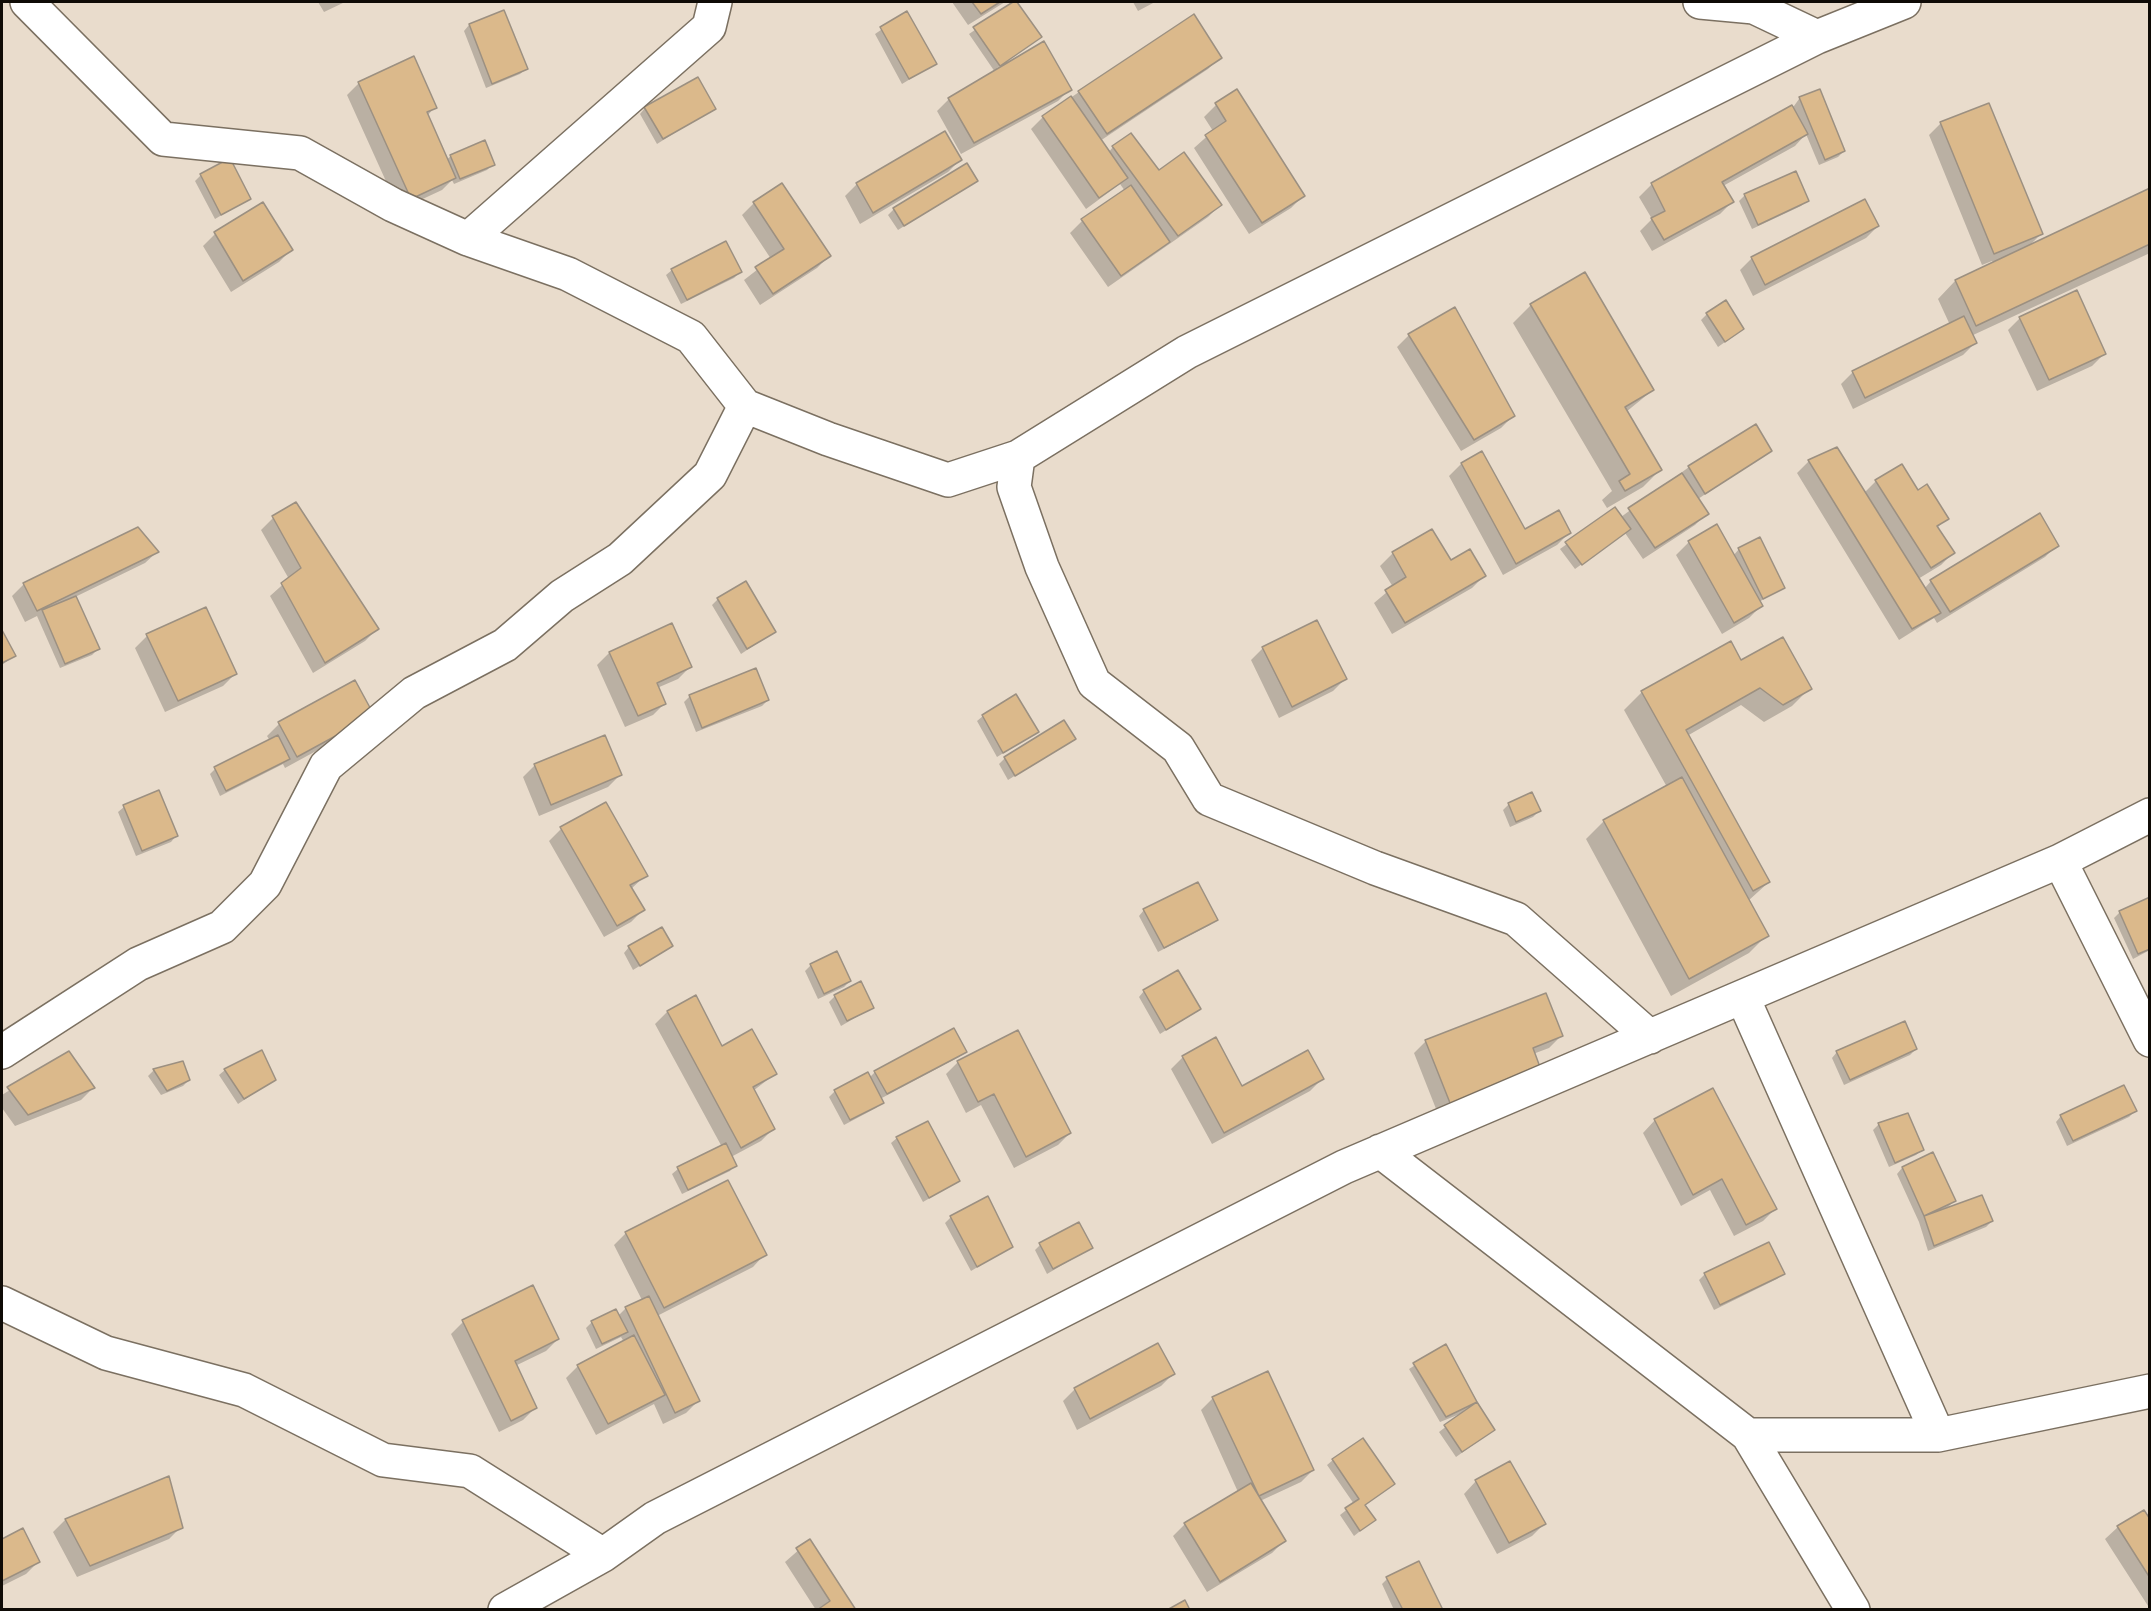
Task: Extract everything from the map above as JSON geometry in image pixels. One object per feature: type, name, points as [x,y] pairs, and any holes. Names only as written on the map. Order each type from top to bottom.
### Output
[{"type":"street","points":[[27,2],[163,139],[300,153],[393,205],[468,239],[568,274],[691,337],[745,406],[828,439],[948,480],[1018,457],[1187,352],[1817,37],[1904,2]]},
{"type":"street","points":[[468,239],[709,27],[715,2]]},
{"type":"street","points":[[1700,2],[1754,7],[1817,37]]},
{"type":"street","points":[[2,1052],[138,964],[222,927],[265,884],[326,766],[414,693],[505,645],[562,597],[620,559],[710,475],[745,406]]},
{"type":"street","points":[[1018,457],[1014,487],[1042,567],[1094,683],[1178,748],[1209,799],[1375,868],[1516,919],[1650,1038]]},
{"type":"street","points":[[505,1610],[603,1555],[665,1512],[1344,1167],[2060,861],[2150,815]]},
{"type":"street","points":[[2060,861],[2150,1040]]},
{"type":"street","points":[[1743,998],[1938,1435]]},
{"type":"street","points":[[1380,1151],[1748,1435],[1853,1610]]},
{"type":"street","points":[[2,1303],[106,1353],[244,1390],[384,1460],[470,1471],[603,1555]]},
{"type":"street","points":[[1748,1435],[1938,1435],[2150,1391]]},
{"type":"building","points":[[972,2],[1000,2],[981,14]]},
{"type":"building","points":[[1013,2],[1017,2],[1042,37],[1000,66],[973,27]]},
{"type":"building","points":[[504,10],[528,69],[492,84],[469,24]]},
{"type":"building","points":[[907,11],[937,64],[909,79],[880,27]]},
{"type":"building","points":[[1194,14],[1222,58],[1107,134],[1078,91]]},
{"type":"building","points":[[1044,41],[1072,90],[974,143],[948,98]]},
{"type":"building","points":[[414,56],[437,108],[427,112],[456,178],[411,199],[358,82]]},
{"type":"building","points":[[698,77],[716,109],[663,139],[644,107]]},
{"type":"building","points":[[1237,89],[1305,196],[1262,223],[1205,135],[1226,121],[1215,103]]},
{"type":"building","points":[[1820,89],[1845,151],[1825,160],[1799,97]]},
{"type":"building","points":[[1071,96],[1128,178],[1099,198],[1042,116]]},
{"type":"building","points":[[1989,103],[2043,234],[1994,254],[1940,122]]},
{"type":"building","points":[[1792,105],[1808,134],[1722,182],[1734,202],[1664,240],[1651,218],[1665,211],[1651,183]]},
{"type":"building","points":[[945,131],[962,160],[873,213],[856,183]]},
{"type":"building","points":[[1131,133],[1159,170],[1184,152],[1222,205],[1178,236],[1112,146]]},
{"type":"building","points":[[485,140],[495,165],[460,179],[450,155]]},
{"type":"building","points":[[230,158],[251,199],[221,215],[200,174]]},
{"type":"building","points":[[967,163],[978,181],[904,226],[893,208]]},
{"type":"building","points":[[1796,171],[1809,201],[1758,225],[1744,194]]},
{"type":"building","points":[[782,183],[831,256],[773,294],[755,267],[784,249],[753,202]]},
{"type":"building","points":[[1131,185],[1170,242],[1121,276],[1081,219]]},
{"type":"building","points":[[2150,188],[2150,244],[1976,326],[1955,280]]},
{"type":"building","points":[[1865,199],[1879,226],[1765,285],[1751,257]]},
{"type":"building","points":[[263,202],[293,250],[243,281],[214,232]]},
{"type":"building","points":[[726,241],[742,272],[687,300],[671,269]]},
{"type":"building","points":[[1585,272],[1654,390],[1625,407],[1662,470],[1625,491],[1619,481],[1630,474],[1530,304]]},
{"type":"building","points":[[2077,290],[2106,354],[2049,380],[2019,317]]},
{"type":"building","points":[[1726,300],[1744,329],[1725,342],[1706,313]]},
{"type":"building","points":[[1455,307],[1515,416],[1474,440],[1408,334]]},
{"type":"building","points":[[1964,316],[1977,343],[1865,398],[1852,371]]},
{"type":"building","points":[[1756,424],[1772,451],[1705,494],[1688,466]]},
{"type":"building","points":[[1837,447],[1941,613],[1912,629],[1808,460]]},
{"type":"building","points":[[1482,451],[1525,529],[1559,510],[1571,533],[1516,564],[1461,463]]},
{"type":"building","points":[[1902,464],[1918,490],[1927,484],[1949,519],[1937,526],[1955,553],[1931,568],[1875,480]]},
{"type":"building","points":[[1682,473],[1709,514],[1655,548],[1628,508]]},
{"type":"building","points":[[296,502],[379,629],[325,663],[281,583],[301,568],[272,516]]},
{"type":"building","points":[[1615,507],[1631,529],[1582,565],[1565,542]]},
{"type":"building","points":[[2040,513],[2059,546],[1950,612],[1930,580]]},
{"type":"building","points":[[1717,524],[1763,606],[1734,623],[1688,541]]},
{"type":"building","points":[[138,527],[159,552],[37,611],[23,583]]},
{"type":"building","points":[[1432,529],[1451,560],[1470,549],[1486,576],[1405,623],[1385,590],[1406,577],[1392,552]]},
{"type":"building","points":[[1760,537],[1785,588],[1763,599],[1738,548]]},
{"type":"building","points":[[746,581],[776,632],[747,649],[717,598]]},
{"type":"building","points":[[76,596],[100,649],[65,664],[42,610]]},
{"type":"building","points":[[206,607],[237,674],[178,701],[146,634]]},
{"type":"building","points":[[1317,620],[1347,679],[1292,707],[1262,647]]},
{"type":"building","points":[[672,623],[692,667],[657,683],[666,704],[638,716],[609,652]]},
{"type":"building","points":[[2,630],[16,656],[2,663]]},
{"type":"building","points":[[1783,637],[1812,689],[1783,705],[1760,688],[1686,730],[1770,882],[1753,891],[1641,691],[1731,641],[1741,660]]},
{"type":"building","points":[[756,668],[769,700],[702,728],[689,695]]},
{"type":"building","points":[[355,680],[374,715],[297,757],[278,722]]},
{"type":"building","points":[[1016,694],[1039,732],[1003,753],[982,715]]},
{"type":"building","points":[[1064,720],[1076,739],[1015,776],[1004,757]]},
{"type":"building","points":[[278,735],[290,759],[226,791],[214,767]]},
{"type":"building","points":[[605,735],[622,775],[551,805],[534,764]]},
{"type":"building","points":[[1682,777],[1769,936],[1689,979],[1603,820]]},
{"type":"building","points":[[159,790],[178,836],[142,851],[123,805]]},
{"type":"building","points":[[1532,792],[1541,811],[1516,822],[1508,803]]},
{"type":"building","points":[[606,802],[648,876],[630,885],[645,910],[617,926],[560,827]]},
{"type":"building","points":[[1198,882],[1218,920],[1164,948],[1143,909]]},
{"type":"building","points":[[2150,897],[2150,949],[2138,954],[2119,911]]},
{"type":"building","points":[[662,927],[673,946],[640,966],[628,946]]},
{"type":"building","points":[[837,951],[851,981],[824,994],[810,964]]},
{"type":"building","points":[[1178,970],[1201,1009],[1166,1030],[1143,990]]},
{"type":"building","points":[[861,981],[874,1008],[847,1021],[834,995]]},
{"type":"building","points":[[1546,993],[1563,1036],[1533,1048],[1544,1078],[1454,1113],[1425,1040]]},
{"type":"building","points":[[696,995],[722,1046],[752,1029],[777,1074],[753,1087],[775,1129],[741,1148],[667,1011]]},
{"type":"building","points":[[1905,1021],[1917,1049],[1850,1080],[1836,1051]]},
{"type":"building","points":[[954,1028],[967,1052],[887,1094],[874,1071]]},
{"type":"building","points":[[1018,1030],[1071,1133],[1026,1157],[994,1094],[978,1102],[957,1061]]},
{"type":"building","points":[[1216,1037],[1242,1086],[1308,1050],[1324,1079],[1224,1133],[1182,1056]]},
{"type":"building","points":[[262,1050],[276,1080],[244,1099],[224,1069]]},
{"type":"building","points":[[69,1051],[95,1088],[28,1115],[7,1087]]},
{"type":"building","points":[[183,1061],[190,1080],[167,1091],[153,1069]]},
{"type":"building","points":[[868,1072],[884,1103],[850,1120],[834,1090]]},
{"type":"building","points":[[2124,1085],[2137,1111],[2073,1141],[2060,1115]]},
{"type":"building","points":[[1713,1088],[1777,1209],[1746,1225],[1722,1179],[1693,1195],[1654,1119]]},
{"type":"building","points":[[1908,1113],[1924,1150],[1895,1163],[1878,1123]]},
{"type":"building","points":[[928,1121],[960,1181],[929,1198],[896,1137]]},
{"type":"building","points":[[726,1143],[737,1166],[688,1190],[677,1167]]},
{"type":"building","points":[[1933,1152],[1956,1201],[1924,1216],[1902,1167]]},
{"type":"building","points":[[728,1180],[767,1255],[664,1308],[625,1232]]},
{"type":"building","points":[[1982,1195],[1993,1221],[1934,1246],[1924,1216]]},
{"type":"building","points":[[988,1196],[1013,1247],[977,1267],[950,1216]]},
{"type":"building","points":[[1079,1222],[1093,1248],[1053,1269],[1039,1243]]},
{"type":"building","points":[[1769,1242],[1785,1274],[1720,1305],[1704,1273]]},
{"type":"building","points":[[533,1285],[559,1339],[515,1361],[537,1408],[511,1421],[462,1320]]},
{"type":"building","points":[[649,1296],[700,1401],[675,1413],[625,1307]]},
{"type":"building","points":[[616,1309],[628,1332],[602,1344],[591,1321]]},
{"type":"building","points":[[634,1335],[665,1395],[608,1424],[577,1365]]},
{"type":"building","points":[[1158,1343],[1175,1374],[1090,1419],[1074,1388]]},
{"type":"building","points":[[1446,1344],[1477,1402],[1446,1417],[1413,1363]]},
{"type":"building","points":[[1268,1371],[1314,1470],[1259,1496],[1212,1397]]},
{"type":"building","points":[[1477,1402],[1495,1430],[1462,1452],[1444,1425]]},
{"type":"building","points":[[1363,1438],[1395,1484],[1365,1505],[1376,1520],[1360,1531],[1345,1508],[1359,1499],[1332,1459]]},
{"type":"building","points":[[1510,1461],[1546,1524],[1509,1543],[1475,1480]]},
{"type":"building","points":[[169,1476],[183,1528],[90,1566],[65,1519]]},
{"type":"building","points":[[1251,1483],[1286,1541],[1220,1582],[1184,1523]]},
{"type":"building","points":[[2144,1510],[2150,1519],[2150,1578],[2117,1526]]},
{"type":"building","points":[[23,1528],[40,1562],[2,1581],[2,1539]]},
{"type":"building","points":[[810,1539],[856,1610],[817,1610],[830,1601],[796,1548]]},
{"type":"building","points":[[1419,1561],[1443,1610],[1403,1610],[1386,1577]]},
{"type":"building","points":[[1185,1600],[1190,1610],[1167,1610]]}]
